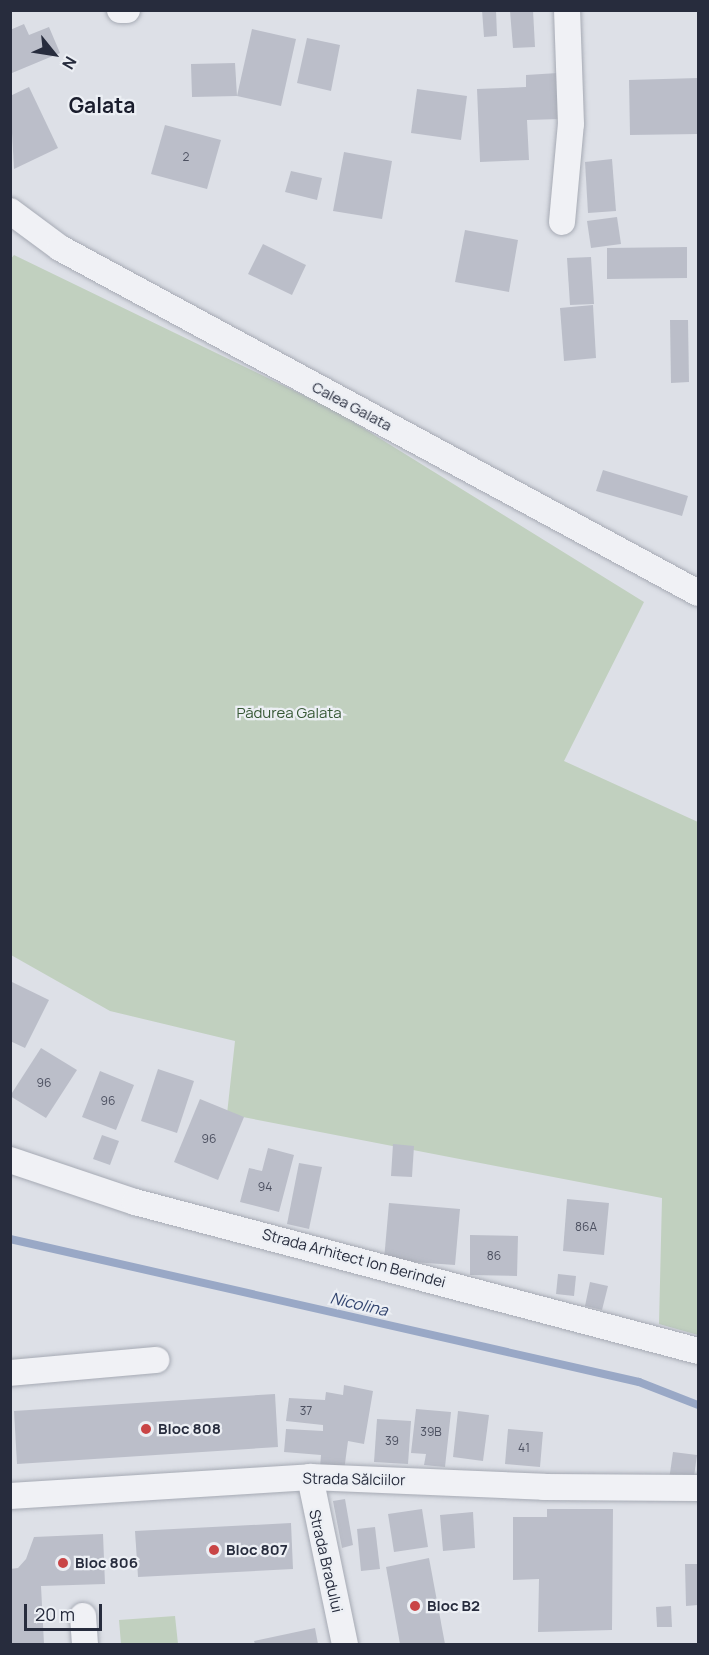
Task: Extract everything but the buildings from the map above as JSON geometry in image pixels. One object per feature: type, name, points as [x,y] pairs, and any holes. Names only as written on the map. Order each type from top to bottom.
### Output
[{"type":"street","points":[[120,10],[127,10]]},
{"type":"street","points":[[562,222],[571,124],[567,10]]},
{"type":"street","name":"Calea Galata","points":[[10,211],[60,248],[699,593]]},
{"type":"street","name":"Strada Arhitect Ion Berindei","points":[[10,1160],[135,1202],[699,1351]]},
{"type":"street","points":[[10,1373],[156,1360]]},
{"type":"street","name":"Strada Sălciilor","points":[[10,1496],[310,1477],[544,1487],[699,1488]]},
{"type":"street","name":"Strada Bradului","points":[[310,1477],[345,1644]]},
{"type":"street","points":[[83,1616],[85,1644]]},
{"type":"green space","name":"Pădurea Galata","points":[[14,255],[334,410],[644,602],[564,761],[698,822],[698,1335],[659,1324],[662,1198],[227,1114],[235,1041],[110,1011],[11,955],[10,260]]},
{"type":"green space","points":[[175,1616],[178,1644],[121,1644],[119,1620]]},
{"type":"waterway","name":"Nicolina","points":[[10,1239],[639,1382],[698,1405]]},
{"type":"place","name":"Bloc 808","points":[[146,1429]]},
{"type":"place","name":"Bloc 807","points":[[214,1550]]},
{"type":"place","name":"Bloc 806","points":[[63,1563]]},
{"type":"place","name":"Bloc B2","points":[[415,1606]]},
{"type":"district","name":"Galata","points":[[102,105]]}]
